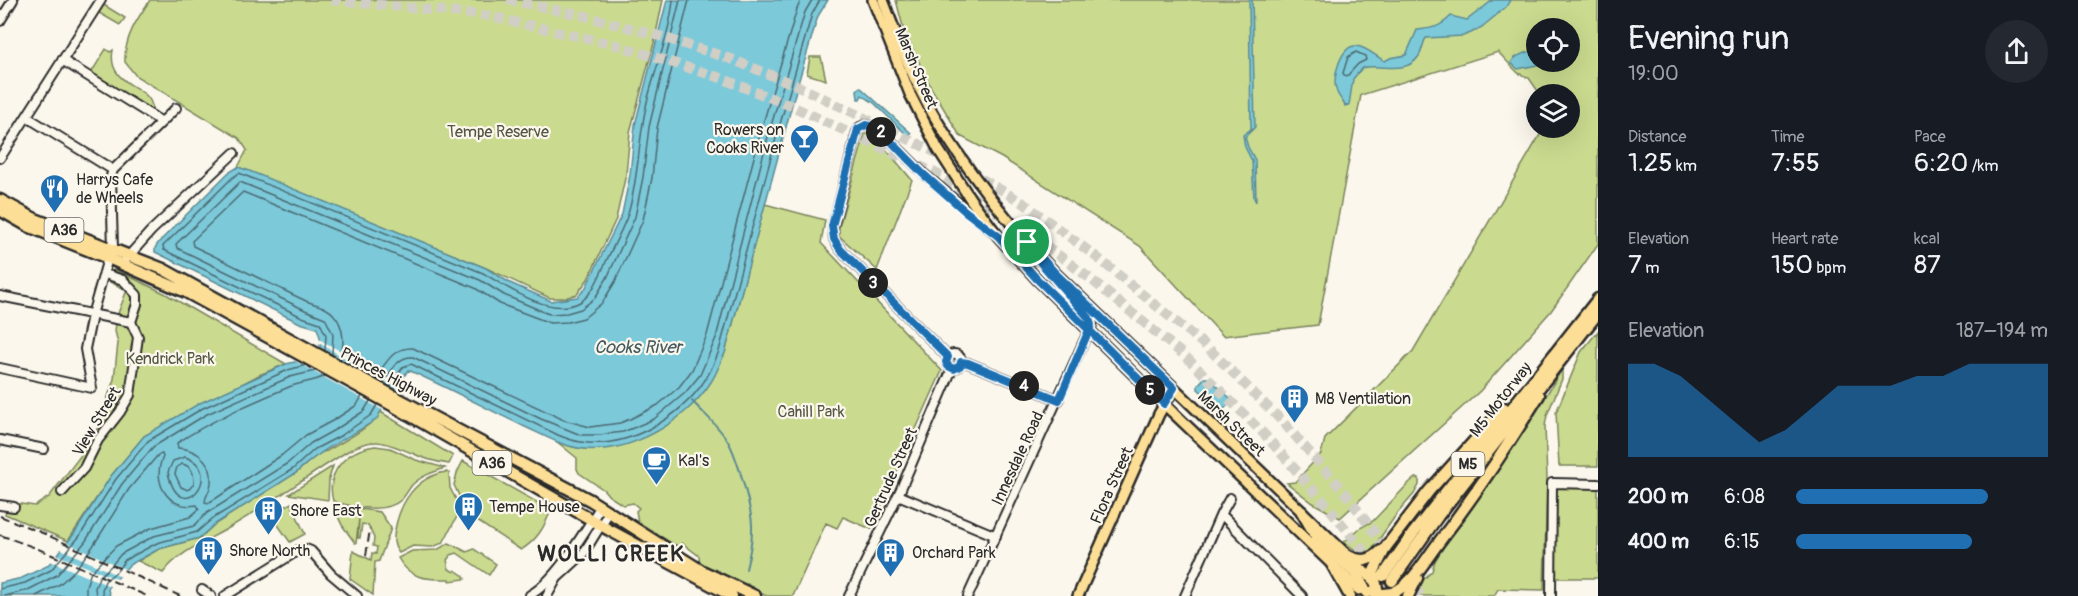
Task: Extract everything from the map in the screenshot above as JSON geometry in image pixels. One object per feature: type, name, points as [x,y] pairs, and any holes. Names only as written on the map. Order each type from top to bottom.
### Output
[{"type":"highway","name":"Princes Highway","points":[[0,200],[35,219],[110,253],[122,264],[186,292],[298,349],[605,509],[702,571],[756,596]]},
{"type":"highway","name":"Princes Highway","points":[[0,210],[28,226],[110,253],[130,254],[173,274],[298,349]]},
{"type":"highway","name":"M5 Motorway","points":[[1558,356],[1598,299]]},
{"type":"highway","name":"M5 Motorway","points":[[1383,579],[1411,537],[1558,356],[1598,313]]},
{"type":"highway","points":[[1376,595],[1383,579],[1374,567],[1386,547],[1443,474],[1558,356]]},
{"type":"highway","points":[[1338,558],[1352,590],[1376,595],[1404,585],[1425,562],[1511,440],[1558,356]]},
{"type":"highway","name":"Princes Highway","points":[[394,401],[596,522],[732,596]]},
{"type":"highway","points":[[1302,512],[1317,538],[1376,595]]},
{"type":"highway","points":[[1338,558],[1367,560],[1386,547]]},
{"type":"highway","points":[[1408,596],[1425,562]]},
{"type":"main road","name":"Marsh Street","points":[[879,3],[902,75],[932,139],[957,180],[998,236],[1037,279],[1164,404],[1317,538]]},
{"type":"main road","name":"Marsh Street","points":[[879,3],[933,113],[965,164],[1027,242],[1056,274],[1302,512]]},
{"type":"main road","points":[[1027,242],[1041,263],[1089,318],[1091,325],[1089,330]]},
{"type":"main road","name":"Flora Street","points":[[1078,596],[1164,404],[1174,388]]},
{"type":"main road","points":[[1338,558],[1383,579]]},
{"type":"street","points":[[0,21],[13,0]]},
{"type":"street","points":[[0,158],[101,0]]},
{"type":"street","points":[[62,60],[162,122]]},
{"type":"street","points":[[0,368],[92,388],[85,349],[110,253],[111,176],[113,170],[176,108]]},
{"type":"street","points":[[27,117],[113,170]]},
{"type":"street","name":"Marsh Street","points":[[948,357],[850,260],[836,243],[832,234],[832,226],[860,127],[866,125],[878,128],[922,173],[965,211],[998,236]]},
{"type":"street","points":[[122,264],[151,231],[234,153]]},
{"type":"street","name":"View Street","points":[[62,492],[84,468],[98,440],[128,399],[138,336],[130,322],[137,295],[123,280],[105,273]]},
{"type":"street","points":[[0,296],[130,322]]},
{"type":"street","name":"Innesdale Road","points":[[968,596],[1089,330]]},
{"type":"street","points":[[952,354],[960,357],[961,362],[958,368],[952,369],[947,364],[948,357],[952,354]]},
{"type":"street","points":[[961,362],[1059,400]]},
{"type":"street","name":"Gertrude Street","points":[[849,596],[898,495],[952,369]]},
{"type":"street","points":[[0,440],[44,449]]},
{"type":"street","points":[[1551,596],[1552,483],[1598,484]]},
{"type":"street","points":[[898,495],[996,536]]},
{"type":"street","points":[[1185,596],[1230,498]]},
{"type":"street","points":[[0,505],[14,507]]},
{"type":"street","points":[[531,596],[545,584],[605,509]]},
{"type":"street","points":[[1221,514],[1302,596]]},
{"type":"street","points":[[547,596],[557,578],[583,554],[596,522]]},
{"type":"street","points":[[225,596],[301,549],[311,551],[339,582],[357,596]]},
{"type":"street","points":[[202,590],[211,596]]},
{"type":"green space","name":"Tempe Reserve","points":[[150,0],[663,0],[630,132],[626,174],[616,219],[588,279],[577,294],[565,298],[550,298],[486,268],[238,167],[247,150],[239,138],[136,76],[125,62],[129,37]]},
{"type":"green space","points":[[896,0],[1598,0],[1598,244],[1551,311],[1480,391],[1340,518],[1313,503],[1287,483],[1295,482],[1321,454],[1325,439],[1413,351],[1538,138],[1580,138],[1580,84],[1533,84],[1529,78],[1518,73],[1498,52],[1361,95],[1318,325],[1223,336],[1140,246],[1002,158],[960,136],[932,89],[904,31]]},
{"type":"green space","points":[[99,2],[125,18],[120,25],[94,10]]},
{"type":"green space","points":[[106,49],[110,52],[113,50],[113,62],[122,79],[145,94],[152,108],[148,109],[91,73]]},
{"type":"green space","points":[[810,57],[821,57],[826,80],[807,74]]},
{"type":"green space","points":[[865,134],[873,134],[912,180],[877,270],[837,234]]},
{"type":"green space","name":"Cahill Park","points":[[765,204],[825,220],[821,243],[942,371],[871,529],[843,517],[837,528],[826,523],[793,596],[767,596],[749,589],[748,584],[742,585],[700,564],[699,556],[682,543],[679,546],[673,544],[638,522],[636,511],[639,508],[633,503],[623,505],[579,473],[577,458],[556,441],[590,449],[630,443],[665,426],[694,402],[706,387],[725,353]]},
{"type":"green space","name":"Kendrick Park","points":[[114,269],[166,294],[286,364],[259,375],[144,436],[111,476],[68,541],[5,514],[8,502],[35,506],[49,497],[94,438],[114,379],[118,343],[115,331],[117,316],[127,290],[110,282]]},
{"type":"green space","points":[[1598,331],[1598,466],[1559,466],[1556,413],[1581,352]]},
{"type":"green space","points":[[1562,369],[1562,379],[1547,415],[1545,426],[1547,479],[1544,590],[1498,589],[1494,596],[1415,596],[1422,581],[1432,571],[1435,561],[1453,531],[1541,404]]},
{"type":"green space","points":[[379,411],[453,456],[449,464],[426,459],[380,442],[366,443],[348,451],[247,517],[186,552],[163,573],[138,561],[159,549],[200,538],[215,524],[296,473],[319,453],[327,451],[365,428]]},
{"type":"green space","points":[[375,446],[390,448],[416,460],[445,468],[419,479],[401,500],[387,507],[358,507],[333,501],[332,480],[340,464],[356,452]]},
{"type":"green space","points":[[463,461],[551,510],[539,533],[527,546],[521,550],[468,515],[454,485]]},
{"type":"green space","points":[[333,466],[329,479],[328,500],[289,494]]},
{"type":"green space","points":[[449,473],[450,488],[461,509],[443,543],[432,547],[413,546],[399,553],[394,536],[397,520],[405,501],[411,492],[426,479]]},
{"type":"green space","points":[[1415,478],[1419,478],[1419,485],[1414,494],[1371,551],[1358,552],[1344,542],[1360,528],[1373,521]]},
{"type":"green space","points":[[1598,487],[1598,578],[1554,578],[1555,491],[1557,488]]},
{"type":"green space","points":[[291,503],[305,534],[290,542],[271,515]]},
{"type":"green space","points":[[336,505],[380,512],[391,528],[379,561],[375,562],[373,595],[350,579],[353,551],[371,560],[372,553],[376,554],[377,547],[373,546],[374,538],[368,525],[362,524],[360,538],[358,538],[359,518],[355,543],[342,525],[334,508]]},
{"type":"green space","points":[[449,543],[467,552],[474,549],[496,564],[489,575],[457,553],[451,555],[447,560],[449,569],[454,572],[455,570],[465,579],[450,581],[450,579],[420,577],[408,571],[398,558],[412,551],[437,550]]},
{"type":"water","name":"Cooks River","points":[[667,0],[828,0],[818,16],[796,90],[725,353],[711,382],[686,410],[671,423],[635,442],[616,447],[578,448],[550,439],[408,370],[377,419],[215,524],[199,538],[159,549],[129,565],[110,584],[108,590],[110,596],[0,596],[0,583],[22,578],[47,566],[58,554],[74,534],[111,476],[144,436],[200,403],[286,364],[312,358],[320,348],[317,328],[300,323],[155,252],[159,242],[228,173],[238,167],[247,170],[486,268],[510,283],[551,301],[577,297],[585,289],[622,214],[630,175],[635,125]]},
{"type":"water","points":[[1249,0],[1252,0],[1255,127],[1245,137],[1255,160],[1256,202],[1252,161],[1245,147],[1243,135],[1251,129]]},
{"type":"water","points":[[1493,0],[1510,0],[1506,7],[1471,33],[1463,36],[1426,38],[1419,56],[1407,66],[1362,68],[1353,79],[1349,105],[1345,106],[1337,91],[1335,78],[1342,56],[1351,47],[1364,48],[1385,61],[1406,55],[1417,30],[1435,27],[1451,16],[1467,20]]},
{"type":"water","points":[[1525,53],[1526,67],[1518,69],[1511,63]]},
{"type":"water","points":[[860,87],[911,133],[908,136],[874,103],[862,95],[858,99],[857,90]]},
{"type":"water","points":[[1204,378],[1209,378],[1231,399],[1224,409],[1220,409],[1198,389],[1198,385]]},
{"type":"pier","points":[[317,338],[401,385],[399,389],[317,342]]},
{"type":"pier","points":[[317,345],[397,391],[389,407],[384,411],[293,360],[310,355]]},
{"type":"pier","points":[[64,541],[127,570],[124,577],[59,548]]},
{"type":"pier","points":[[55,554],[119,580],[112,587],[48,560]]},
{"type":"waterway","points":[[692,401],[725,437],[738,465],[752,523],[746,569]]},
{"type":"tunnel","points":[[331,0],[484,15],[616,45],[718,77],[794,107],[937,174],[1026,231],[1088,277],[1185,356],[1265,435],[1329,508],[1400,596]]},
{"type":"tunnel","points":[[507,0],[577,14],[656,35],[731,59],[798,86],[939,154],[1022,202],[1094,255],[1207,347],[1281,420],[1343,490],[1421,596]]},
{"type":"railway","points":[[0,516],[45,534],[180,596]]},
{"type":"railway","points":[[366,556],[370,529]]},
{"type":"railway","points":[[0,535],[147,596]]},
{"type":"place","name":"Rowers on Cooks River","points":[[805,164]]},
{"type":"place","name":"Harrys Cafe de Wheels","points":[[55,214]]},
{"type":"place","name":"M8 Ventilation","points":[[1294,424]]},
{"type":"place","name":"Kal's","points":[[657,486]]},
{"type":"place","name":"Tempe House","points":[[468,532]]},
{"type":"place","name":"Shore East","points":[[269,536]]},
{"type":"place","name":"Shore North","points":[[208,576]]},
{"type":"place","name":"Orchard Park","points":[[891,578]]},
{"type":"district","name":"WOLLI CREEK","points":[[611,553]]},
{"type":"route","points":[[1027,242],[1052,277],[1089,318],[1091,325],[1089,330],[1037,279],[998,236],[965,211],[922,173],[878,128],[866,125],[858,129],[832,226],[832,234],[840,249],[850,260],[948,357],[946,360],[948,366],[956,369],[961,362],[968,363],[1059,400],[1089,330],[1164,404],[1174,388],[1056,274],[1027,242]]}]
